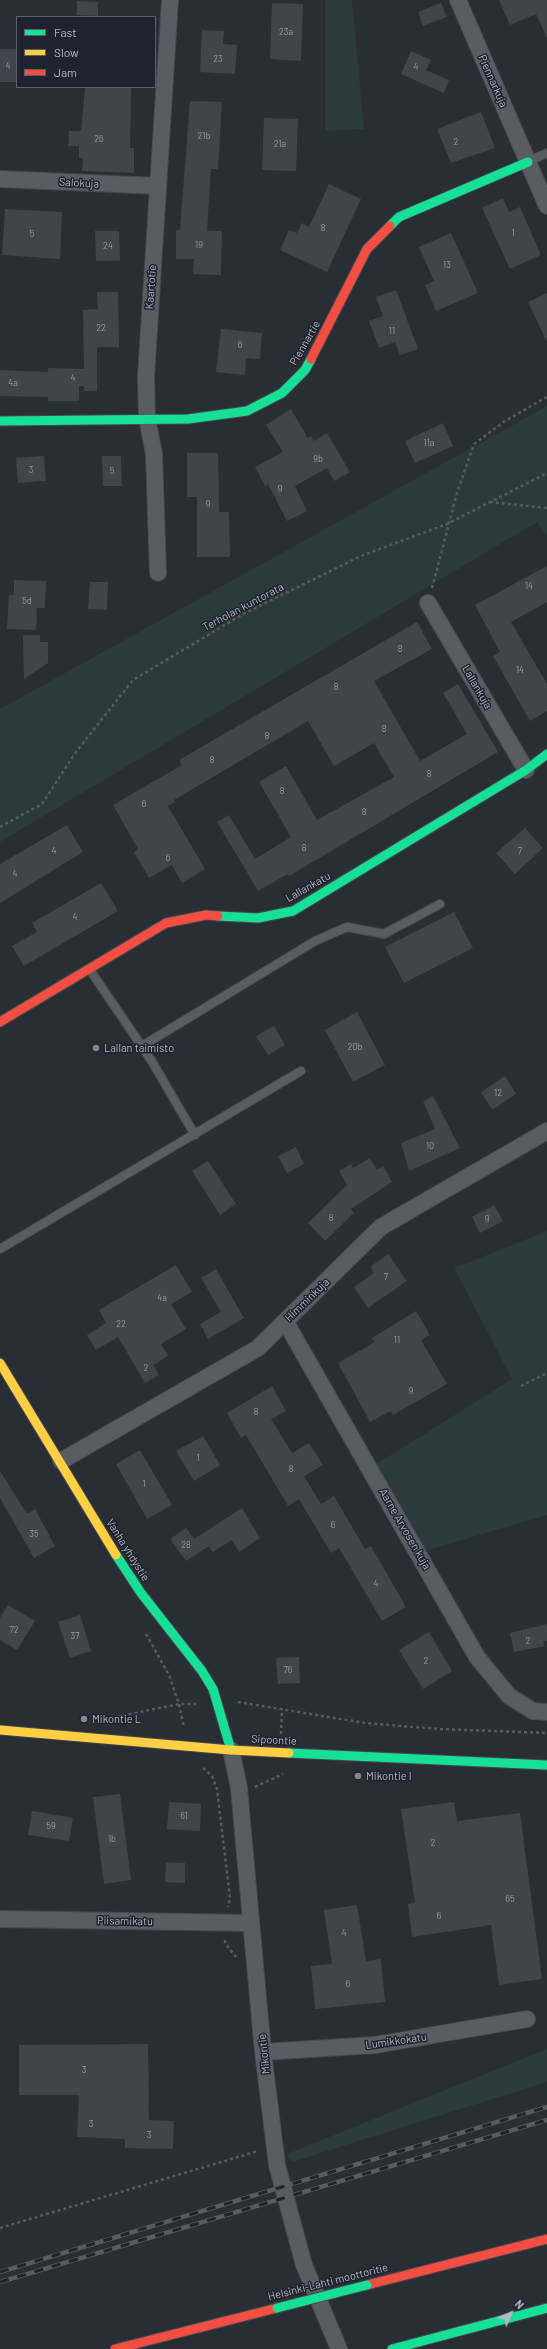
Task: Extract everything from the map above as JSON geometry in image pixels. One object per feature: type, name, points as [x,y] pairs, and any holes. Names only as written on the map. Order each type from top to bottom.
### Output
[{"type":"main road","name":"Piennartie","points":[[0,421],[107,421],[147,418],[188,419],[247,411],[282,393],[305,370],[367,249],[400,217],[528,162]]},
{"type":"main road","name":"Lallankatu","points":[[0,1022],[166,923],[206,915],[258,918],[293,911],[526,770],[547,754]]},
{"type":"main road","name":"Vanha yhdystie","points":[[0,1363],[61,1461],[117,1558],[137,1588],[202,1670],[213,1690],[231,1750]]},
{"type":"main road","name":"Sipoontie","points":[[0,1730],[231,1750],[547,1765]]},
{"type":"main road","name":"Helsinki-Lahti moottoritie","points":[[115,2349],[547,2239]]},
{"type":"main road","points":[[392,2349],[547,2308]]},
{"type":"street","name":"Kaartotie","points":[[158,573],[154,454],[147,418],[146,376],[170,0]]},
{"type":"street","name":"Piennarkuja","points":[[458,0],[547,206]]},
{"type":"street","name":"Salokuja","points":[[0,179],[158,186]]},
{"type":"street","name":"Lallankuja","points":[[428,603],[526,770]]},
{"type":"street","name":"Himminkuja","points":[[61,1461],[258,1348],[381,1227],[547,1131]]},
{"type":"street","name":"Aarne Arvosen kuja","points":[[285,1321],[477,1657],[509,1696],[533,1711],[547,1712]]},
{"type":"street","name":"Mikontie","points":[[231,1750],[239,1788],[263,2052],[275,2146],[290,2221],[304,2265],[339,2349]]},
{"type":"street","name":"Piisamikatu","points":[[0,1919],[251,1923]]},
{"type":"street","name":"Lumikkokatu","points":[[263,2052],[375,2045],[528,2020]]},
{"type":"lane","name":"Piennartie","points":[[528,162],[547,153]]},
{"type":"lane","points":[[142,1046],[315,941],[347,927],[384,934],[440,904]]},
{"type":"lane","points":[[90,969],[142,1046],[195,1134]]},
{"type":"lane","points":[[0,1249],[302,1071]]},
{"type":"path","points":[[428,603],[449,523],[474,444],[505,421],[547,397]]},
{"type":"path","name":"Terholan kuntorata","points":[[0,827],[42,804],[76,752],[133,680],[243,614],[362,556],[449,523],[547,473]]},
{"type":"path","points":[[489,502],[547,508]]},
{"type":"path","points":[[521,1386],[547,1373]]},
{"type":"path","points":[[108,1719],[180,1704],[243,1702],[365,1723],[439,1729],[547,1733]]},
{"type":"path","points":[[0,2228],[275,2146]]},
{"type":"shaded area","points":[[325,0],[352,0],[364,129],[325,131]]},
{"type":"shaded area","points":[[547,406],[547,537],[537,522],[0,842],[0,709]]},
{"type":"shaded area","points":[[547,1231],[547,1515],[418,1553],[370,1468],[512,1379],[454,1268]]},
{"type":"shaded area","points":[[547,2049],[547,2082],[292,2162],[287,2154]]},
{"type":"building","points":[[499,0],[547,0],[547,38],[536,14],[510,25]]},
{"type":"building","points":[[77,1],[98,2],[98,16],[77,15]]},
{"type":"building","points":[[272,3],[303,4],[301,61],[270,59]]},
{"type":"building","points":[[441,3],[447,17],[423,26],[418,12]]},
{"type":"building","points":[[202,30],[224,31],[223,44],[237,45],[235,74],[200,72]]},
{"type":"building","points":[[0,49],[16,49],[16,82],[0,82]]},
{"type":"building","points":[[411,51],[431,60],[426,70],[449,80],[444,93],[401,74]]},
{"type":"building","points":[[85,88],[131,88],[130,148],[134,148],[134,173],[82,171],[83,158],[79,158],[79,146],[68,146],[69,131],[81,131]]},
{"type":"building","points":[[190,101],[222,102],[218,169],[211,169],[207,231],[222,231],[221,275],[193,274],[194,259],[176,259],[176,230],[180,230]]},
{"type":"building","points":[[481,112],[495,148],[451,163],[437,129]]},
{"type":"building","points":[[264,118],[298,119],[296,171],[262,170]]},
{"type":"building","points":[[329,184],[361,199],[327,272],[280,250],[289,230],[297,233],[302,223],[309,227]]},
{"type":"building","points":[[503,198],[509,212],[520,207],[541,255],[510,269],[482,208]]},
{"type":"building","points":[[5,209],[62,212],[60,259],[2,255]]},
{"type":"building","points":[[95,231],[119,231],[120,261],[96,261]]},
{"type":"building","points":[[451,233],[478,293],[436,311],[425,285],[434,281],[419,247]]},
{"type":"building","points":[[396,290],[418,349],[400,355],[395,342],[379,348],[369,321],[383,316],[376,297]]},
{"type":"building","points":[[97,292],[118,292],[119,347],[97,347],[97,391],[84,391],[84,386],[79,386],[79,401],[48,401],[48,397],[0,396],[0,370],[48,372],[48,368],[84,369],[83,310],[98,309]]},
{"type":"building","points":[[547,293],[547,342],[528,302]]},
{"type":"building","points":[[221,329],[262,333],[260,359],[246,358],[245,375],[216,372]]},
{"type":"building","points":[[291,409],[308,438],[311,436],[314,441],[327,433],[350,472],[334,481],[327,468],[295,486],[307,511],[287,521],[268,484],[265,486],[255,467],[283,452],[266,425]]},
{"type":"building","points":[[443,423],[453,446],[415,463],[405,441]]},
{"type":"building","points":[[187,453],[218,453],[219,512],[229,512],[230,557],[197,557],[197,497],[187,497]]},
{"type":"building","points":[[44,456],[46,481],[18,483],[16,458]]},
{"type":"building","points":[[102,456],[121,456],[122,486],[103,486]]},
{"type":"building","points":[[547,566],[547,602],[511,622],[547,684],[547,711],[530,721],[493,656],[500,652],[475,605]]},
{"type":"building","points":[[14,580],[46,581],[45,608],[37,608],[36,630],[7,629],[9,595],[14,595]]},
{"type":"building","points":[[90,582],[108,582],[107,610],[88,609]]},
{"type":"building","points":[[417,622],[432,649],[374,681],[420,761],[467,734],[443,693],[458,684],[498,752],[289,876],[288,874],[258,891],[217,822],[229,815],[255,859],[291,837],[259,782],[286,766],[317,820],[394,777],[374,743],[334,766],[308,721],[174,800],[175,802],[168,806],[205,869],[182,883],[172,865],[149,878],[134,852],[138,849],[113,805],[182,765],[179,760]]},
{"type":"building","points":[[23,635],[40,635],[40,642],[48,642],[48,663],[24,679]]},
{"type":"building","points":[[67,825],[83,852],[0,903],[0,864]]},
{"type":"building","points":[[525,828],[543,848],[515,874],[496,853]]},
{"type":"building","points":[[101,883],[118,911],[24,966],[12,946],[37,932],[32,923]]},
{"type":"building","points":[[454,912],[473,948],[404,983],[385,947]]},
{"type":"building","points":[[357,1012],[385,1065],[353,1082],[325,1030]]},
{"type":"building","points":[[274,1026],[285,1045],[268,1055],[256,1036]]},
{"type":"building","points":[[505,1076],[516,1094],[492,1110],[481,1092]]},
{"type":"building","points":[[433,1096],[460,1148],[409,1171],[401,1143],[435,1129],[423,1101]]},
{"type":"building","points":[[296,1147],[304,1164],[287,1173],[278,1156]]},
{"type":"building","points":[[370,1158],[377,1170],[383,1166],[392,1182],[351,1209],[354,1213],[325,1241],[308,1223],[347,1185],[339,1171],[351,1164],[353,1168]]},
{"type":"building","points":[[208,1161],[236,1204],[220,1215],[192,1171]]},
{"type":"building","points":[[494,1205],[503,1221],[480,1233],[472,1217]]},
{"type":"building","points":[[388,1254],[407,1281],[368,1308],[354,1287],[374,1273],[370,1267]]},
{"type":"building","points":[[176,1265],[192,1292],[171,1304],[186,1329],[161,1344],[168,1356],[153,1365],[159,1375],[145,1383],[118,1337],[96,1350],[87,1335],[106,1323],[99,1310]]},
{"type":"building","points":[[216,1269],[244,1318],[208,1339],[200,1324],[221,1312],[201,1278]]},
{"type":"building","points":[[416,1311],[430,1335],[421,1340],[447,1384],[393,1415],[391,1411],[370,1422],[338,1363],[375,1342],[372,1338]]},
{"type":"building","points":[[272,1386],[286,1411],[271,1419],[292,1453],[309,1443],[323,1465],[304,1476],[321,1504],[334,1496],[365,1549],[371,1546],[406,1607],[382,1621],[339,1548],[331,1553],[299,1499],[288,1506],[246,1435],[241,1438],[227,1413]]},
{"type":"building","points":[[203,1436],[220,1465],[194,1481],[176,1451]]},
{"type":"building","points":[[140,1450],[172,1505],[147,1519],[116,1464]]},
{"type":"building","points":[[0,1471],[27,1514],[35,1509],[55,1546],[34,1558],[0,1498]]},
{"type":"building","points":[[242,1508],[260,1538],[239,1552],[232,1540],[213,1552],[209,1546],[186,1561],[170,1539],[186,1528],[194,1539]]},
{"type":"building","points":[[8,1605],[35,1621],[17,1650],[0,1640],[0,1618]]},
{"type":"building","points":[[80,1615],[91,1651],[70,1658],[58,1622]]},
{"type":"building","points":[[547,1624],[547,1641],[543,1641],[545,1646],[514,1652],[510,1633]]},
{"type":"building","points":[[429,1632],[452,1671],[423,1689],[399,1650]]},
{"type":"building","points":[[299,1657],[300,1683],[278,1684],[276,1658]]},
{"type":"building","points":[[120,1794],[131,1880],[104,1884],[93,1797]]},
{"type":"building","points":[[169,1802],[201,1804],[200,1831],[167,1829]]},
{"type":"building","points":[[454,1802],[457,1821],[520,1813],[542,1979],[499,1985],[491,1925],[412,1937],[408,1904],[415,1903],[401,1809]]},
{"type":"building","points":[[32,1811],[73,1818],[69,1841],[28,1835]]},
{"type":"building","points":[[166,1862],[185,1863],[185,1883],[165,1882]]},
{"type":"building","points":[[357,1905],[366,1961],[381,1959],[385,2002],[315,2009],[311,1966],[332,1964],[324,1910]]},
{"type":"building","points":[[148,2044],[149,2120],[174,2121],[173,2149],[125,2148],[125,2139],[77,2137],[79,2095],[19,2095],[19,2045]]},
{"type":"railway","points":[[0,2272],[547,2107]]},
{"type":"railway","points":[[0,2282],[547,2120]]},
{"type":"traffic: fast","points":[[390,226],[399,217],[528,162]]},
{"type":"traffic: fast","points":[[0,421],[188,419],[247,411],[282,393],[305,370],[311,359]]},
{"type":"traffic: fast","points":[[218,916],[258,918],[293,911],[526,770],[547,754]]},
{"type":"traffic: fast","points":[[116,1555],[141,1593],[202,1671],[213,1689],[231,1750]]},
{"type":"traffic: fast","points":[[289,1753],[547,1765]]},
{"type":"traffic: fast","points":[[277,2308],[367,2285]]},
{"type":"traffic: fast","points":[[392,2349],[547,2308]]},
{"type":"traffic: slow","points":[[0,1363],[116,1555]]},
{"type":"traffic: slow","points":[[0,1730],[231,1750],[289,1753]]},
{"type":"traffic: jam","points":[[311,359],[367,249],[390,226]]},
{"type":"traffic: jam","points":[[0,1022],[166,923],[206,915],[218,916]]},
{"type":"traffic: jam","points":[[367,2285],[547,2239]]},
{"type":"traffic: jam","points":[[115,2349],[277,2308]]},
{"type":"place","name":"Lallan taimisto","points":[[96,1048]]},
{"type":"place","name":"Mikontie L","points":[[84,1719]]},
{"type":"place","name":"Mikontie I","points":[[358,1776]]}]
